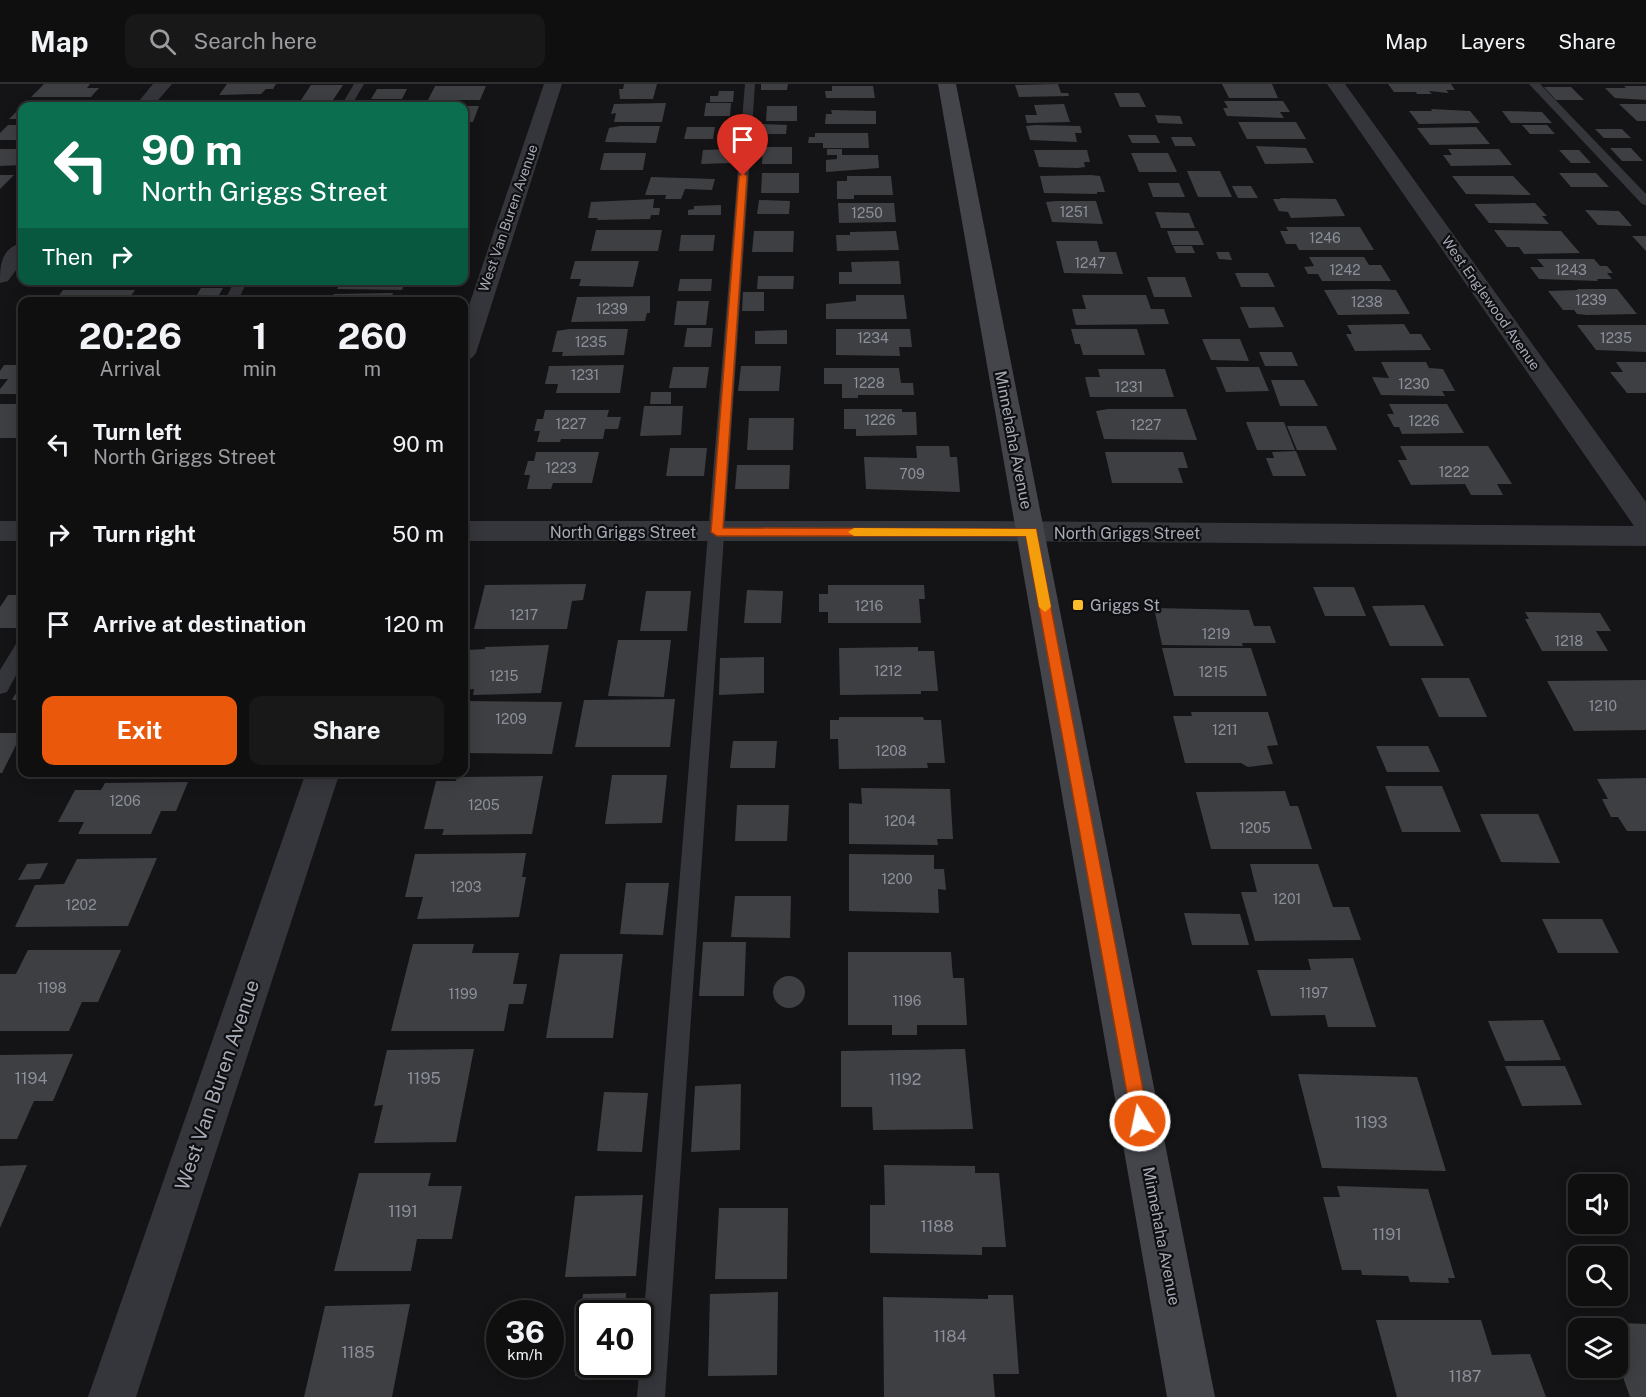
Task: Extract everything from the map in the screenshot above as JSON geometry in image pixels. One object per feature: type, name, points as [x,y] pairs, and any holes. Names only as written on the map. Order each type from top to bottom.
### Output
[{"type":"street","points":[[147,102],[163,84]]},
{"type":"street","name":"West Van Buren Avenue","points":[[468,341],[554,84]]},
{"type":"street","name":"Minnehaha Avenue","points":[[947,84],[1191,1397]]},
{"type":"street","name":"West Englewood Avenue","points":[[1336,84],[1646,522]]},
{"type":"street","points":[[0,276],[18,254]]},
{"type":"street","points":[[0,531],[18,531]]},
{"type":"street","name":"North Griggs Street","points":[[468,531],[1646,536]]},
{"type":"street","name":"West Van Buren Avenue","points":[[112,1397],[321,777]]},
{"type":"lane","points":[[348,102],[359,84]]},
{"type":"lane","points":[[651,1397],[750,84]]},
{"type":"lane","points":[[1534,84],[1646,201]]},
{"type":"lane","points":[[0,687],[18,656]]},
{"type":"building","points":[[44,84],[90,84],[87,88],[99,88],[91,97],[31,97]]},
{"type":"building","points":[[227,84],[276,84],[273,89],[266,89],[261,94],[219,95]]},
{"type":"building","points":[[624,84],[657,84],[653,99],[620,99],[619,89],[623,89]]},
{"type":"building","points":[[761,84],[788,84],[787,90],[761,90]]},
{"type":"building","points":[[1058,84],[1061,93],[1068,93],[1069,96],[1019,97],[1015,85]]},
{"type":"building","points":[[1222,84],[1272,84],[1278,98],[1229,98]]},
{"type":"building","points":[[1388,84],[1451,84],[1455,90],[1446,90],[1449,93],[1429,91],[1432,94],[1394,92]]},
{"type":"building","points":[[311,85],[343,85],[333,100],[301,100]]},
{"type":"building","points":[[435,86],[486,86],[480,100],[428,100]]},
{"type":"building","points":[[832,86],[873,86],[875,98],[826,98],[825,91],[832,91]]},
{"type":"building","points":[[1624,86],[1646,86],[1646,100],[1615,98],[1605,88],[1626,88]]},
{"type":"building","points":[[1544,87],[1571,87],[1584,100],[1556,100]]},
{"type":"building","points":[[377,89],[407,89],[402,99],[371,99]]},
{"type":"building","points":[[719,91],[734,91],[733,102],[710,102],[710,96],[718,96]]},
{"type":"building","points":[[1114,93],[1139,93],[1146,107],[1120,107]]},
{"type":"building","points":[[212,101],[270,101],[269,102]]},
{"type":"building","points":[[1224,101],[1283,101],[1290,112],[1280,112],[1284,118],[1227,116],[1223,108],[1228,108]]},
{"type":"building","points":[[666,103],[662,122],[614,122],[616,113],[611,114],[614,104]]},
{"type":"building","points":[[706,103],[731,103],[730,116],[704,116]]},
{"type":"building","points":[[1064,104],[1070,122],[1027,123],[1025,115],[1037,115],[1034,105]]},
{"type":"building","points":[[1619,104],[1646,104],[1646,121],[1637,121]]},
{"type":"building","points":[[468,106],[479,106],[473,122],[468,122]]},
{"type":"building","points":[[767,106],[797,106],[797,121],[766,121]]},
{"type":"building","points":[[1431,109],[1470,111],[1480,123],[1419,124],[1409,111],[1432,111]]},
{"type":"building","points":[[18,110],[18,119],[9,119]]},
{"type":"building","points":[[831,110],[876,111],[876,124],[825,124],[826,114],[832,114]]},
{"type":"building","points":[[1502,111],[1542,112],[1552,123],[1511,123]]},
{"type":"building","points":[[1155,115],[1180,116],[1183,124],[1158,123]]},
{"type":"building","points":[[1238,122],[1296,122],[1306,139],[1247,139]]},
{"type":"building","points":[[762,124],[787,125],[786,134],[761,134]]},
{"type":"building","points":[[8,125],[18,125],[18,140],[0,140],[0,133]]},
{"type":"building","points":[[1522,125],[1547,125],[1555,134],[1530,134]]},
{"type":"building","points":[[660,126],[656,143],[605,142],[609,128]]},
{"type":"building","points":[[1026,126],[1080,126],[1082,133],[1075,133],[1077,142],[1030,140]]},
{"type":"building","points":[[687,127],[715,127],[713,139],[684,139]]},
{"type":"building","points":[[1476,127],[1490,144],[1430,145],[1417,128]]},
{"type":"building","points":[[1595,129],[1622,129],[1631,138],[1604,138]]},
{"type":"building","points":[[815,133],[868,133],[869,148],[823,148],[823,143],[808,143],[809,137],[815,137]]},
{"type":"building","points":[[1128,135],[1156,135],[1160,143],[1132,143]]},
{"type":"building","points":[[1171,137],[1191,137],[1196,146],[1175,146]]},
{"type":"building","points":[[1256,146],[1306,148],[1314,163],[1265,164]]},
{"type":"building","points":[[763,147],[792,147],[792,164],[762,164]]},
{"type":"building","points":[[1610,148],[1631,148],[1643,161],[1622,161]]},
{"type":"building","points":[[0,149],[18,149],[18,165],[0,166]]},
{"type":"building","points":[[733,149],[732,163],[701,164],[703,150]]},
{"type":"building","points":[[827,149],[842,149],[842,155],[878,155],[879,168],[826,172],[826,160],[837,159],[837,155],[827,155]]},
{"type":"building","points":[[1448,149],[1499,149],[1512,165],[1451,166],[1443,155],[1452,155]]},
{"type":"building","points":[[1034,150],[1087,150],[1090,162],[1084,162],[1085,167],[1077,168],[1039,167]]},
{"type":"building","points":[[1559,150],[1579,150],[1591,163],[1571,163]]},
{"type":"building","points":[[604,153],[646,153],[643,170],[600,170]]},
{"type":"building","points":[[1131,153],[1168,153],[1177,172],[1139,172]]},
{"type":"building","points":[[1187,171],[1220,171],[1232,197],[1198,197]]},
{"type":"building","points":[[762,173],[799,173],[799,193],[761,193]]},
{"type":"building","points":[[1559,173],[1596,173],[1609,187],[1571,187]]},
{"type":"building","points":[[0,175],[14,175],[0,189]]},
{"type":"building","points":[[847,176],[891,176],[893,195],[854,195],[854,199],[837,199],[837,181],[847,181]]},
{"type":"building","points":[[1040,176],[1100,176],[1105,192],[1097,192],[1097,194],[1044,193]]},
{"type":"building","points":[[1452,176],[1513,176],[1531,195],[1466,194]]},
{"type":"building","points":[[651,177],[715,179],[712,190],[685,189],[681,199],[665,199],[666,195],[645,195]]},
{"type":"building","points":[[1148,183],[1179,183],[1185,197],[1153,197]]},
{"type":"building","points":[[1232,186],[1251,186],[1258,198],[1238,198]]},
{"type":"building","points":[[654,199],[653,208],[660,208],[659,215],[651,215],[650,219],[597,220],[598,218],[588,218],[591,202]]},
{"type":"building","points":[[1273,199],[1336,199],[1345,216],[1291,218],[1288,212],[1279,211]]},
{"type":"building","points":[[759,200],[790,201],[789,214],[757,214]]},
{"type":"building","points":[[1096,201],[1103,224],[1052,222],[1046,202]]},
{"type":"building","points":[[838,203],[894,203],[896,222],[839,223]]},
{"type":"building","points":[[1535,203],[1547,216],[1542,216],[1549,224],[1489,223],[1474,204]]},
{"type":"building","points":[[721,205],[721,215],[688,215],[688,210],[694,209],[694,206]]},
{"type":"building","points":[[1585,210],[1619,211],[1632,226],[1598,225]]},
{"type":"building","points":[[1155,212],[1189,213],[1195,228],[1161,228]]},
{"type":"building","points":[[1286,227],[1360,227],[1374,250],[1299,250],[1296,244],[1286,244],[1280,231],[1288,231]]},
{"type":"building","points":[[596,230],[662,230],[658,251],[591,251]]},
{"type":"building","points":[[1494,230],[1561,231],[1580,253],[1524,254],[1519,247],[1507,247]]},
{"type":"building","points":[[754,231],[794,231],[793,252],[752,252]]},
{"type":"building","points":[[896,231],[899,250],[837,251],[836,235],[850,235],[850,232]]},
{"type":"building","points":[[1167,231],[1198,231],[1204,245],[1172,245]]},
{"type":"building","points":[[681,235],[715,235],[713,251],[679,251]]},
{"type":"building","points":[[1632,236],[1646,236],[1646,251]]},
{"type":"building","points":[[1056,241],[1097,241],[1100,252],[1116,252],[1123,274],[1064,273]]},
{"type":"building","points":[[1173,246],[1192,246],[1195,253],[1176,253]]},
{"type":"building","points":[[1216,252],[1229,252],[1232,260],[1219,259]]},
{"type":"building","points":[[1309,257],[1364,257],[1369,265],[1381,265],[1391,281],[1322,281],[1318,274],[1308,274],[1304,267],[1314,266]]},
{"type":"building","points":[[1537,259],[1594,259],[1600,266],[1607,266],[1613,273],[1607,273],[1612,279],[1597,279],[1598,281],[1539,279],[1530,267],[1544,267]]},
{"type":"building","points":[[575,261],[639,261],[633,287],[579,286],[581,279],[570,279]]},
{"type":"building","points":[[899,261],[901,284],[839,284],[839,272],[852,272],[851,262]]},
{"type":"building","points":[[1235,273],[1268,273],[1275,287],[1241,287]]},
{"type":"building","points":[[758,276],[794,276],[793,289],[757,289]]},
{"type":"building","points":[[1147,277],[1185,277],[1192,297],[1154,297]]},
{"type":"building","points":[[680,279],[712,279],[711,291],[678,291]]},
{"type":"building","points":[[339,285],[404,285],[402,290],[337,289]]},
{"type":"building","points":[[201,288],[223,288],[218,297],[196,297]]},
{"type":"building","points":[[1617,289],[1637,314],[1577,314],[1574,310],[1563,310],[1548,291]]},
{"type":"building","points":[[63,290],[135,290],[130,297],[58,297]]},
{"type":"building","points":[[1324,290],[1396,290],[1410,314],[1338,315]]},
{"type":"building","points":[[743,292],[764,292],[764,311],[742,311]]},
{"type":"building","points":[[393,293],[392,297],[333,297],[334,294]]},
{"type":"building","points":[[856,295],[904,295],[907,319],[826,319],[826,304],[856,301]]},
{"type":"building","points":[[1082,295],[1146,295],[1151,309],[1164,309],[1169,324],[1076,325],[1072,309],[1086,309]]},
{"type":"building","points":[[650,296],[650,313],[647,313],[645,321],[571,322],[577,297]]},
{"type":"building","points":[[677,301],[709,301],[706,325],[674,325]]},
{"type":"building","points":[[1240,307],[1274,307],[1284,327],[1249,328]]},
{"type":"building","points":[[1404,324],[1410,334],[1421,334],[1431,350],[1355,351],[1346,334],[1352,334],[1347,325]]},
{"type":"building","points":[[1577,325],[1646,325],[1646,352],[1596,350]]},
{"type":"building","points":[[687,328],[713,328],[711,347],[684,347]]},
{"type":"building","points":[[628,329],[624,355],[562,356],[563,352],[552,352],[557,331]]},
{"type":"building","points":[[836,329],[910,329],[912,347],[899,347],[900,356],[836,355]]},
{"type":"building","points":[[1071,329],[1137,329],[1145,355],[1083,355],[1080,344],[1075,344]]},
{"type":"building","points":[[787,330],[787,344],[755,344],[755,331]]},
{"type":"building","points":[[1202,339],[1240,339],[1249,361],[1211,360]]},
{"type":"building","points":[[1259,352],[1292,352],[1298,366],[1265,366]]},
{"type":"building","points":[[1381,362],[1426,362],[1429,368],[1443,369],[1455,391],[1442,391],[1445,396],[1381,395],[1372,377],[1389,378]]},
{"type":"building","points":[[1616,362],[1646,362],[1646,393],[1627,393],[1610,372],[1623,372]]},
{"type":"building","points":[[4,365],[18,365],[18,394],[0,394],[0,389],[8,379],[0,379],[0,371]]},
{"type":"building","points":[[624,365],[620,393],[556,393],[558,384],[545,384],[549,366]]},
{"type":"building","points":[[741,366],[781,366],[779,391],[738,391]]},
{"type":"building","points":[[673,367],[709,367],[706,388],[669,388]]},
{"type":"building","points":[[1216,367],[1259,367],[1269,391],[1226,392]]},
{"type":"building","points":[[824,368],[899,368],[901,383],[913,383],[914,395],[858,395],[858,398],[842,398],[842,384],[824,384]]},
{"type":"building","points":[[1098,369],[1165,369],[1174,397],[1090,397],[1085,377],[1100,377]]},
{"type":"building","points":[[1271,380],[1304,380],[1318,406],[1280,406]]},
{"type":"building","points":[[651,392],[671,392],[671,404],[650,404]]},
{"type":"building","points":[[0,404],[18,404],[18,438],[0,438]]},
{"type":"building","points":[[1389,404],[1447,404],[1464,433],[1402,434],[1399,427],[1394,427],[1387,414],[1394,414]]},
{"type":"building","points":[[644,406],[683,406],[681,435],[640,436]]},
{"type":"building","points":[[844,409],[902,409],[902,412],[916,412],[917,435],[856,436],[856,429],[844,429]]},
{"type":"building","points":[[1186,409],[1197,440],[1104,439],[1096,411]]},
{"type":"building","points":[[545,410],[609,410],[607,417],[621,417],[618,429],[605,429],[603,439],[561,439],[560,442],[537,442],[540,431],[534,431],[537,419],[543,419]]},
{"type":"building","points":[[749,418],[794,418],[793,450],[747,450]]},
{"type":"building","points":[[1246,422],[1284,422],[1295,450],[1257,450]]},
{"type":"building","points":[[1287,426],[1326,426],[1337,450],[1297,450]]},
{"type":"building","points":[[916,446],[949,446],[950,457],[957,457],[960,492],[866,489],[864,457],[917,458]]},
{"type":"building","points":[[1400,446],[1488,446],[1512,484],[1497,484],[1503,495],[1471,495],[1465,484],[1411,485],[1398,460],[1407,460]]},
{"type":"building","points":[[670,448],[707,448],[704,476],[666,476]]},
{"type":"building","points":[[1296,451],[1306,476],[1273,476],[1266,458],[1274,458],[1272,452]]},
{"type":"building","points":[[536,452],[599,452],[592,483],[553,483],[551,489],[527,489],[530,475],[524,475],[528,461],[534,461]]},
{"type":"building","points":[[1105,452],[1183,452],[1188,468],[1178,468],[1183,483],[1112,483]]},
{"type":"building","points":[[737,465],[790,465],[789,489],[735,489]]},
{"type":"building","points":[[586,584],[583,600],[572,601],[567,629],[474,629],[485,585]]},
{"type":"building","points":[[828,585],[924,585],[925,599],[919,599],[921,623],[828,623],[828,612],[819,612],[819,594],[828,594]]},
{"type":"building","points":[[1313,587],[1354,587],[1366,616],[1325,616]]},
{"type":"building","points":[[747,590],[783,591],[781,623],[744,623]]},
{"type":"building","points":[[646,591],[691,591],[687,631],[640,631]]},
{"type":"building","points":[[8,595],[18,595],[16,628],[0,628],[0,607]]},
{"type":"building","points":[[1424,605],[1444,646],[1390,646],[1372,606]]},
{"type":"building","points":[[1154,608],[1249,610],[1254,626],[1270,626],[1276,643],[1242,643],[1243,646],[1162,645]]},
{"type":"building","points":[[1525,612],[1600,613],[1611,631],[1596,631],[1608,651],[1542,651],[1525,619],[1529,619]]},
{"type":"building","points":[[618,640],[671,640],[664,697],[608,696]]},
{"type":"building","points":[[549,645],[541,693],[473,695],[474,689],[468,690],[468,650],[485,649],[485,647]]},
{"type":"building","points":[[918,647],[918,651],[934,651],[938,691],[921,691],[921,694],[840,695],[839,648]]},
{"type":"building","points":[[1162,648],[1251,648],[1267,696],[1174,696]]},
{"type":"building","points":[[764,657],[764,693],[719,695],[720,658]]},
{"type":"building","points":[[1421,678],[1469,678],[1487,717],[1439,717]]},
{"type":"building","points":[[1646,680],[1646,730],[1574,731],[1547,681]]},
{"type":"building","points":[[18,690],[18,700],[12,700]]},
{"type":"building","points":[[675,699],[670,747],[575,747],[584,700]]},
{"type":"building","points":[[468,701],[562,702],[552,754],[468,753]]},
{"type":"building","points":[[1191,712],[1268,712],[1278,745],[1267,746],[1273,764],[1248,767],[1241,763],[1185,763],[1173,716],[1192,716]]},
{"type":"building","points":[[839,717],[923,717],[924,720],[941,720],[945,763],[927,763],[928,768],[839,769],[838,739],[830,739],[830,720],[839,720]]},
{"type":"building","points":[[0,733],[18,733],[18,741],[0,773]]},
{"type":"building","points":[[733,741],[777,741],[775,768],[730,768]]},
{"type":"building","points":[[1376,746],[1428,746],[1440,772],[1387,772]]},
{"type":"building","points":[[612,775],[667,775],[662,823],[605,824]]},
{"type":"building","points":[[543,776],[532,834],[442,835],[444,829],[424,829],[436,781],[456,781],[457,777]]},
{"type":"building","points":[[1646,778],[1646,831],[1627,831],[1618,817],[1611,817],[1602,799],[1608,799],[1597,779]]},
{"type":"building","points":[[188,782],[176,811],[161,811],[151,834],[78,834],[84,822],[58,822],[75,790],[101,790],[105,783]]},
{"type":"building","points":[[1385,786],[1442,786],[1461,832],[1402,832]]},
{"type":"building","points":[[861,788],[950,789],[953,839],[937,839],[938,845],[849,844],[849,803],[862,804]]},
{"type":"building","points":[[1285,791],[1290,806],[1298,806],[1312,849],[1211,849],[1196,792]]},
{"type":"building","points":[[737,805],[789,805],[787,841],[735,841]]},
{"type":"building","points":[[1480,814],[1538,814],[1560,863],[1501,862]]},
{"type":"building","points":[[526,853],[522,877],[526,877],[519,917],[417,919],[423,897],[405,897],[415,854]]},
{"type":"building","points":[[849,854],[934,855],[934,869],[944,869],[946,890],[938,889],[939,913],[849,911]]},
{"type":"building","points":[[157,858],[128,926],[15,927],[35,885],[64,884],[77,859]]},
{"type":"building","points":[[48,863],[40,879],[18,880],[27,864]]},
{"type":"building","points":[[1250,864],[1318,864],[1333,907],[1349,907],[1361,940],[1255,941],[1241,892],[1257,892]]},
{"type":"building","points":[[626,883],[669,883],[663,935],[620,934]]},
{"type":"building","points":[[735,896],[791,896],[790,938],[731,937]]},
{"type":"building","points":[[1184,913],[1240,914],[1249,945],[1192,945]]},
{"type":"building","points":[[1542,919],[1602,919],[1619,953],[1558,953]]},
{"type":"building","points":[[703,942],[746,942],[744,996],[699,996]]},
{"type":"building","points":[[413,944],[474,944],[472,953],[519,953],[513,984],[527,984],[523,1004],[509,1004],[504,1031],[391,1031]]},
{"type":"building","points":[[28,950],[121,950],[98,1002],[82,1002],[69,1031],[0,1031],[0,974],[16,974]]},
{"type":"building","points":[[848,952],[951,952],[953,978],[964,978],[967,1025],[917,1025],[917,1035],[892,1035],[892,1025],[848,1025]]},
{"type":"building","points":[[560,954],[623,954],[613,1038],[546,1038]]},
{"type":"building","points":[[1353,958],[1376,1027],[1328,1027],[1325,1015],[1271,1016],[1257,970],[1311,970],[1308,959]]},
{"type":"building","points":[[789,976],[801,980],[805,992],[801,1004],[789,1008],[777,1004],[773,992],[777,980]]},
{"type":"building","points":[[1543,1020],[1561,1060],[1505,1061],[1488,1021]]},
{"type":"building","points":[[474,1049],[456,1142],[374,1143],[383,1105],[374,1106],[387,1050]]},
{"type":"building","points":[[965,1049],[973,1129],[873,1130],[872,1107],[841,1107],[841,1051]]},
{"type":"building","points":[[73,1054],[53,1101],[34,1101],[17,1139],[0,1139],[0,1055]]},
{"type":"building","points":[[1505,1066],[1565,1066],[1582,1105],[1522,1106]]},
{"type":"building","points":[[1298,1074],[1417,1077],[1446,1171],[1322,1168]]},
{"type":"building","points":[[741,1084],[740,1150],[691,1152],[695,1086]]},
{"type":"building","points":[[604,1092],[648,1093],[642,1152],[597,1151]]},
{"type":"building","points":[[27,1165],[0,1228],[0,1166]]},
{"type":"building","points":[[884,1165],[975,1166],[975,1173],[999,1173],[1006,1247],[982,1247],[982,1255],[870,1253],[870,1205],[885,1205]]},
{"type":"building","points":[[359,1173],[431,1173],[428,1186],[462,1186],[452,1239],[417,1239],[411,1271],[334,1271]]},
{"type":"building","points":[[1337,1186],[1428,1189],[1455,1278],[1448,1278],[1449,1283],[1410,1282],[1408,1276],[1362,1275],[1361,1270],[1342,1270],[1323,1197],[1340,1197]]},
{"type":"building","points":[[643,1195],[636,1276],[565,1277],[575,1196]]},
{"type":"building","points":[[719,1208],[788,1208],[787,1279],[715,1279]]},
{"type":"building","points":[[778,1292],[777,1375],[708,1376],[710,1294]]},
{"type":"building","points":[[626,1293],[626,1300],[582,1300],[583,1294]]},
{"type":"building","points":[[988,1295],[1013,1295],[1019,1374],[993,1374],[995,1397],[884,1397],[883,1297],[988,1299]]},
{"type":"building","points":[[410,1304],[392,1397],[304,1397],[325,1306]]},
{"type":"building","points":[[1376,1320],[1481,1320],[1492,1355],[1530,1354],[1546,1397],[1397,1397]]},
{"type":"building","points":[[1628,1323],[1646,1324],[1646,1397],[1630,1397],[1623,1378],[1628,1378]]},
{"type":"slow traffic","points":[[854,532],[1032,532],[1045,607]]},
{"type":"place","name":"Griggs St","points":[[1078,605]]},
{"type":"route","points":[[743,176],[717,532],[1032,532],[1140,1121]]}]
